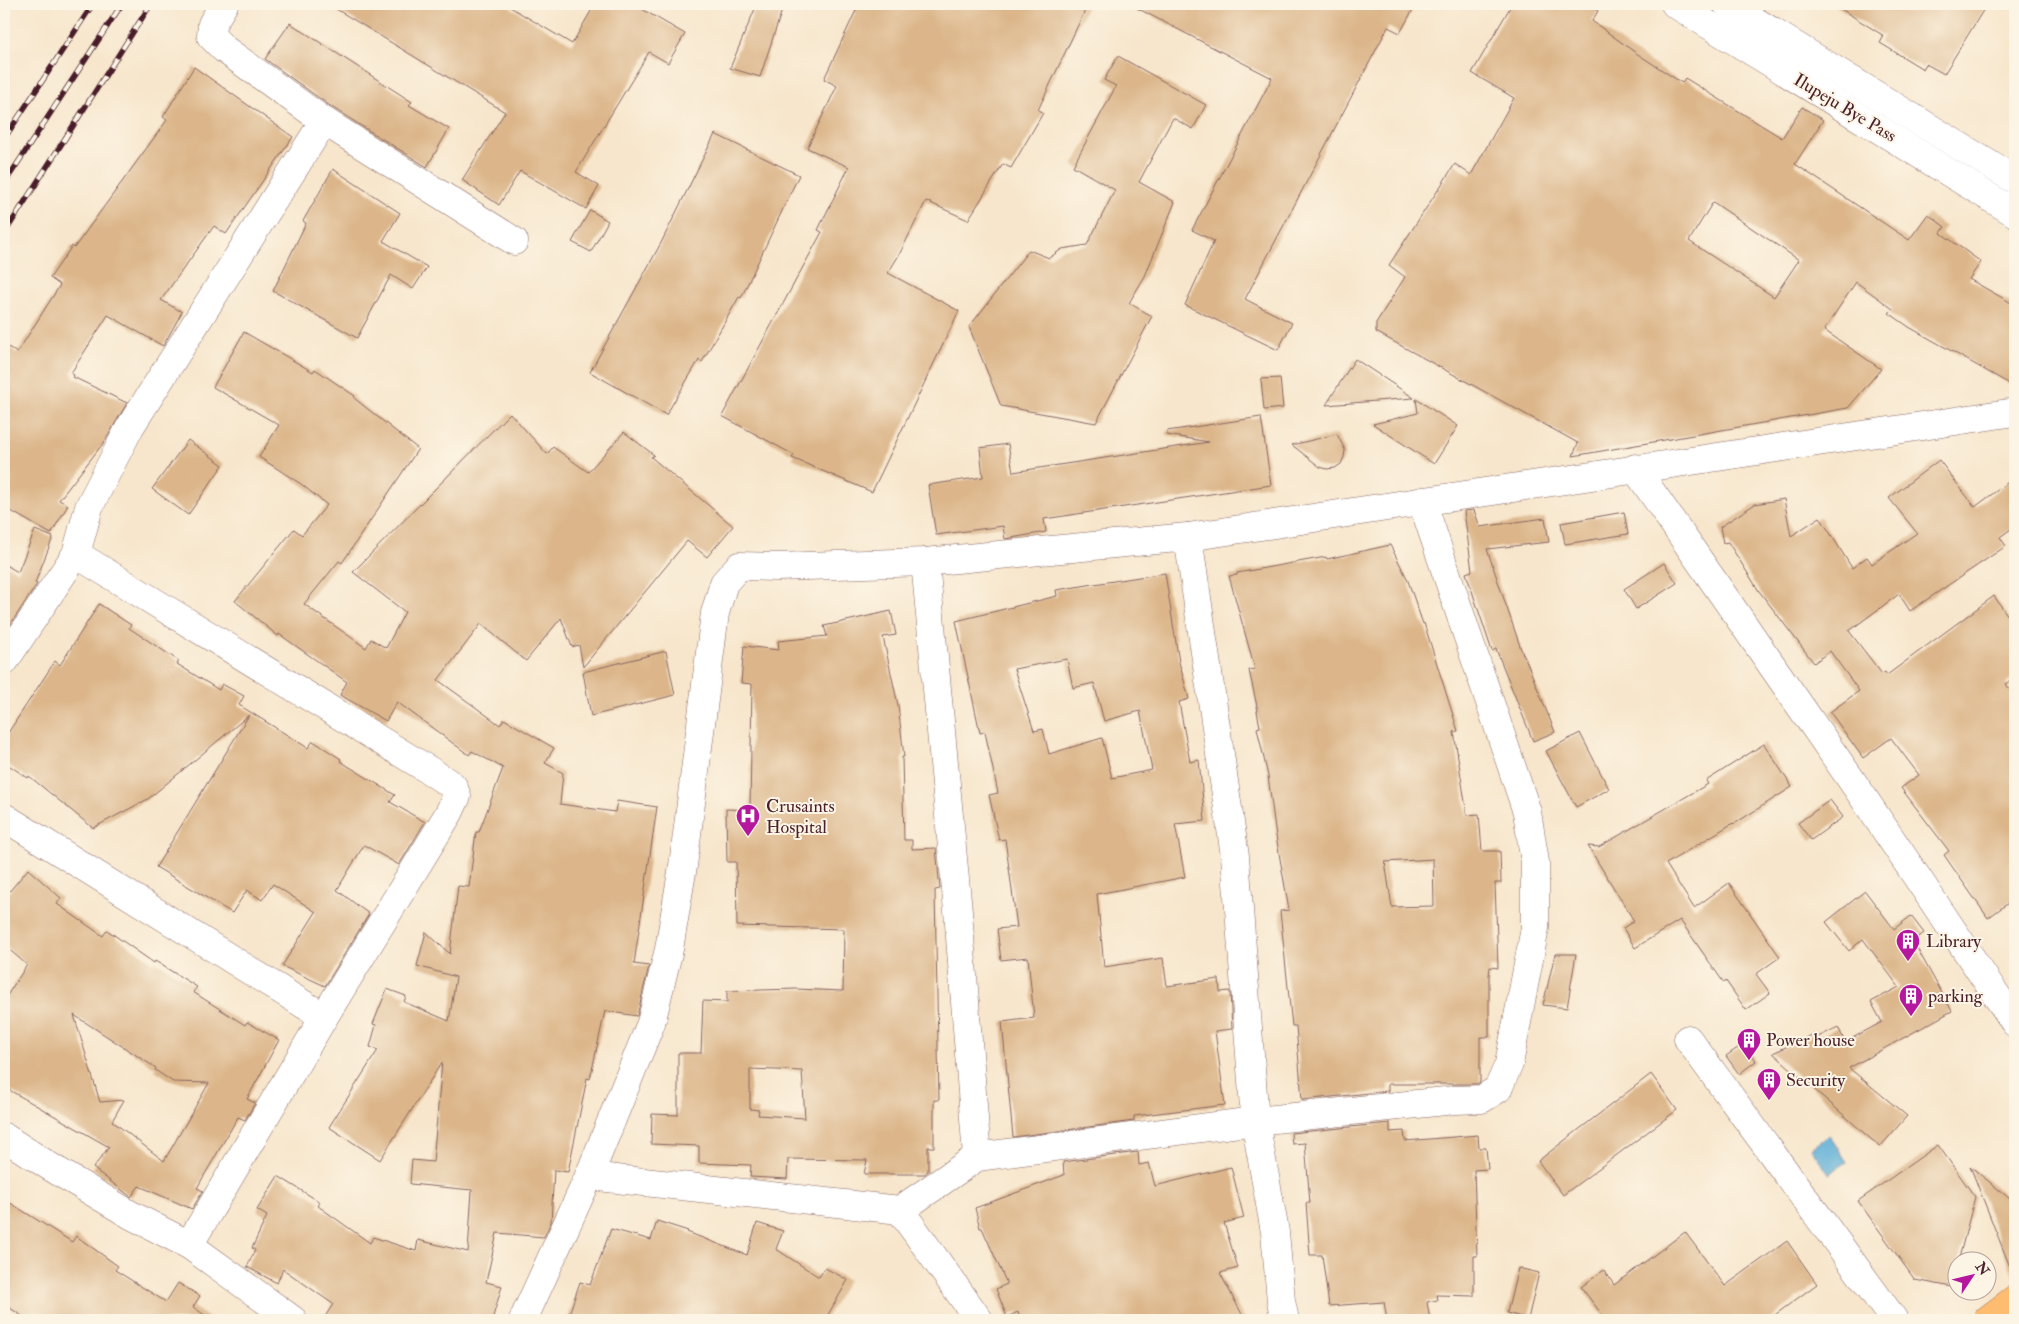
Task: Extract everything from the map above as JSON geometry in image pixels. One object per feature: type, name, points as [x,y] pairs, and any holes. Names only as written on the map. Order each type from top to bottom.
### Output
[{"type":"main road","points":[[1987,1320],[2015,1299]]},
{"type":"street","points":[[224,4],[212,24],[211,36],[224,49],[324,121],[514,241]]},
{"type":"street","name":"Ilupeju Bye Pass","points":[[1675,4],[2015,213]]},
{"type":"street","name":"Ilupeju Bye Pass","points":[[1727,4],[2015,180]]},
{"type":"street","points":[[4,662],[76,554],[89,508],[130,427],[324,121]]},
{"type":"street","points":[[523,1320],[589,1176],[651,1023],[669,949],[683,866],[715,613],[724,583],[739,566],[777,567],[925,562],[1188,537],[2015,412]]},
{"type":"street","points":[[1635,468],[1859,791],[2015,1023]]},
{"type":"street","points":[[589,1176],[900,1210],[977,1157],[1255,1121],[1455,1100],[1482,1099],[1498,1089],[1509,1064],[1535,928],[1536,862],[1527,812],[1422,501]]},
{"type":"street","points":[[1188,537],[1235,856],[1255,1121],[1275,1232],[1281,1301],[1285,1320]]},
{"type":"street","points":[[76,554],[453,786],[457,796],[449,813],[324,1017],[189,1245]]},
{"type":"street","points":[[925,562],[958,911],[977,1157]]},
{"type":"street","points":[[4,817],[324,1017]]},
{"type":"street","points":[[1688,1038],[1894,1320]]},
{"type":"street","points":[[4,1137],[130,1214],[189,1245],[293,1320]]},
{"type":"street","points":[[900,1210],[979,1320]]},
{"type":"water","points":[[1829,1135],[1847,1162],[1829,1174],[1811,1148]]},
{"type":"building","points":[[328,4],[505,4],[572,44],[595,4],[633,4],[685,34],[668,63],[649,52],[576,172],[599,186],[586,209],[520,171],[499,205],[462,180],[505,112]]},
{"type":"building","points":[[757,4],[784,4],[760,77],[730,68]]},
{"type":"building","points":[[859,4],[1088,4],[1038,110],[1043,113],[1011,168],[1003,164],[968,220],[926,201],[888,273],[959,311],[872,492],[792,458],[794,455],[722,416],[822,232],[818,230],[849,167],[807,148],[837,86],[824,79]]},
{"type":"building","points":[[1129,4],[1416,4],[1400,33],[1388,27],[1245,299],[1292,323],[1278,350],[1185,305],[1214,241],[1192,230],[1272,78]]},
{"type":"building","points":[[1512,4],[1587,4],[1598,11],[1592,21],[1636,53],[1682,83],[1685,78],[1782,138],[1802,107],[1823,120],[1795,164],[1909,240],[1928,214],[1945,227],[1941,233],[1981,262],[1969,279],[2015,305],[2015,387],[1909,327],[1889,313],[1893,309],[1856,282],[1824,330],[1881,369],[1848,408],[1573,456],[1578,443],[1376,332],[1376,323],[1405,277],[1389,265],[1455,164],[1471,175],[1514,98],[1472,73]],"holes":[[[1713,202],[1799,260],[1774,297],[1689,241]]]},
{"type":"building","points":[[1833,4],[1987,4],[1944,74],[1926,64],[1923,69],[1880,43],[1884,36]]},
{"type":"building","points":[[290,23],[412,102],[409,105],[449,129],[427,167],[333,108],[265,59]]},
{"type":"building","points":[[1118,56],[1206,105],[1193,129],[1173,118],[1139,182],[1175,202],[1145,276],[1129,303],[1152,316],[1096,423],[1001,406],[969,327],[1029,250],[1049,258],[1062,249],[1087,245],[1115,190],[1073,166],[1116,86],[1104,80]]},
{"type":"building","points":[[194,67],[293,137],[226,234],[214,226],[161,300],[182,312],[163,346],[108,315],[71,373],[74,375],[73,377],[127,403],[105,441],[59,500],[68,505],[51,534],[4,507],[4,344],[17,353],[60,285],[50,278],[167,120],[163,117]]},
{"type":"building","points":[[715,134],[799,175],[741,298],[739,297],[702,362],[699,360],[666,415],[590,372],[661,243]]},
{"type":"building","points":[[333,169],[400,213],[383,241],[427,267],[413,289],[391,275],[357,338],[273,291],[306,223],[303,221]]},
{"type":"building","points":[[590,210],[608,221],[591,252],[572,242]]},
{"type":"building","points":[[244,332],[313,372],[315,369],[355,396],[354,398],[418,449],[342,563],[339,561],[304,604],[366,648],[371,639],[386,648],[405,612],[353,572],[510,413],[547,454],[553,447],[588,472],[624,432],[654,455],[651,457],[733,526],[707,557],[687,541],[583,667],[579,645],[572,647],[561,618],[526,661],[481,624],[438,680],[500,725],[504,719],[554,748],[545,763],[563,773],[560,804],[615,812],[617,801],[657,807],[634,964],[649,966],[637,1016],[605,1011],[590,1079],[587,1078],[568,1172],[554,1170],[551,1222],[544,1237],[497,1233],[486,1282],[502,1286],[492,1320],[323,1320],[333,1304],[283,1269],[277,1283],[247,1267],[255,1250],[252,1248],[267,1216],[257,1210],[278,1176],[320,1202],[318,1206],[370,1243],[373,1237],[416,1251],[418,1240],[468,1252],[472,1190],[410,1184],[412,1160],[433,1162],[442,1062],[380,1160],[329,1127],[378,1050],[370,1047],[376,1025],[373,1024],[387,989],[406,996],[404,1002],[449,1021],[456,977],[417,966],[426,932],[450,954],[458,886],[469,887],[476,832],[479,832],[503,768],[472,751],[469,755],[397,702],[386,721],[340,695],[347,682],[279,634],[278,636],[235,601],[294,529],[302,535],[327,505],[301,484],[259,457],[279,425],[213,387]]},
{"type":"building","points":[[1355,359],[1414,398],[1326,405]]},
{"type":"building","points":[[1280,378],[1283,408],[1264,410],[1261,379]]},
{"type":"building","points":[[1416,399],[1458,426],[1434,464],[1373,424],[1418,413]]},
{"type":"building","points":[[1261,417],[1271,485],[1044,519],[1046,532],[1005,539],[1003,526],[936,535],[928,485],[983,477],[980,448],[1008,444],[1013,472],[1209,442],[1167,435],[1167,431]]},
{"type":"building","points":[[1337,434],[1345,450],[1341,464],[1335,468],[1327,469],[1320,467],[1292,445]]},
{"type":"building","points":[[188,440],[223,465],[188,515],[152,489]]},
{"type":"building","points":[[1939,460],[1975,507],[2015,477],[2015,526],[2000,537],[2006,546],[1910,611],[1899,594],[1849,631],[1882,674],[1885,672],[1887,675],[1994,596],[2015,626],[2015,677],[2006,684],[2015,698],[2015,898],[1988,918],[1944,855],[1949,851],[1901,788],[1919,775],[1891,738],[1863,758],[1830,712],[1859,691],[1830,651],[1814,663],[1759,591],[1728,542],[1723,543],[1720,527],[1755,504],[1784,499],[1791,536],[1820,517],[1852,568],[1867,557],[1872,564],[1917,533],[1889,498]]},
{"type":"building","points":[[1474,510],[1480,527],[1545,518],[1549,542],[1487,549],[1523,655],[1555,732],[1533,741],[1496,649],[1492,651],[1466,573],[1472,571],[1464,511]]},
{"type":"building","points":[[1624,512],[1628,534],[1565,544],[1561,523]]},
{"type":"building","points":[[35,530],[53,537],[35,583],[37,584],[4,634],[4,564],[18,572]]},
{"type":"building","points":[[1390,545],[1407,578],[1424,623],[1458,731],[1454,732],[1467,815],[1479,814],[1482,851],[1500,851],[1501,883],[1495,883],[1498,968],[1490,967],[1489,1037],[1480,1037],[1480,1082],[1477,1084],[1388,1084],[1388,1091],[1302,1100],[1296,1026],[1292,1026],[1280,911],[1289,910],[1268,776],[1257,728],[1260,727],[1258,711],[1249,670],[1255,669],[1229,576],[1326,557],[1327,559]],"holes":[[[1433,859],[1434,906],[1392,907],[1385,862]]]},
{"type":"building","points":[[1664,563],[1677,583],[1636,609],[1624,589]]},
{"type":"building","points":[[1165,573],[1179,662],[1189,699],[1179,702],[1190,762],[1199,760],[1205,821],[1175,824],[1185,877],[1097,894],[1104,967],[1163,958],[1167,986],[1219,979],[1220,992],[1230,991],[1232,1029],[1215,1031],[1225,1105],[1134,1116],[1134,1121],[1013,1137],[1002,1022],[1034,1018],[1028,957],[1001,960],[997,929],[1017,927],[1005,839],[999,840],[989,795],[998,793],[985,732],[980,733],[956,621],[1057,596],[1056,590]],"holes":[[[1067,659],[1073,688],[1094,683],[1104,721],[1140,711],[1152,770],[1112,778],[1102,738],[1049,754],[1043,729],[1034,731],[1014,669]]]},
{"type":"building","points":[[99,604],[131,625],[129,628],[179,661],[177,664],[219,690],[222,684],[244,696],[239,705],[308,748],[313,741],[341,759],[340,761],[395,795],[390,802],[425,822],[399,865],[364,845],[337,890],[369,914],[325,986],[282,966],[316,912],[273,884],[262,900],[247,890],[232,913],[156,867],[249,715],[148,799],[93,828],[29,776],[28,778],[4,762],[4,739],[55,661],[60,665]]},
{"type":"building","points":[[891,611],[896,635],[883,637],[898,705],[904,757],[902,757],[904,840],[912,840],[912,849],[936,848],[940,889],[935,890],[939,1100],[934,1100],[934,1147],[928,1147],[928,1171],[925,1174],[864,1174],[867,1160],[788,1159],[787,1179],[750,1177],[751,1165],[699,1163],[699,1146],[651,1144],[652,1114],[678,1115],[678,1053],[701,1053],[703,1001],[727,1002],[727,991],[796,989],[843,991],[844,929],[737,926],[736,862],[727,862],[726,809],[750,810],[752,684],[741,683],[744,646],[779,650],[778,641],[827,636],[824,626]],"holes":[[[750,1069],[802,1071],[805,1118],[758,1115],[759,1110],[750,1109]]]},
{"type":"building","points":[[666,651],[675,695],[591,716],[583,672]]},
{"type":"building","points":[[1580,733],[1609,789],[1576,807],[1546,751]]},
{"type":"building","points":[[1764,744],[1792,787],[1666,864],[1694,908],[1729,883],[1780,957],[1756,974],[1770,993],[1746,1010],[1726,981],[1724,983],[1680,920],[1635,948],[1623,928],[1634,921],[1588,846],[1599,847],[1708,784],[1706,781]]},
{"type":"building","points":[[1830,800],[1843,817],[1811,840],[1798,823]]},
{"type":"building","points":[[28,869],[61,898],[57,904],[103,936],[107,930],[154,963],[155,961],[197,987],[193,992],[245,1025],[247,1022],[279,1040],[247,1099],[255,1103],[245,1120],[238,1117],[197,1188],[203,1191],[192,1209],[139,1186],[131,1197],[93,1168],[109,1147],[4,1087],[4,1000],[27,965],[4,945],[4,898]],"holes":[[[74,1015],[156,1068],[155,1070],[173,1082],[209,1083],[164,1161],[112,1121],[124,1100],[100,1102]]]},
{"type":"building","points":[[1865,891],[1894,929],[1911,916],[1924,933],[1913,941],[1952,1011],[1849,1068],[1907,1116],[1880,1147],[1773,1053],[1814,1034],[1816,1038],[1838,1027],[1845,1042],[1882,1022],[1871,1002],[1899,987],[1863,939],[1849,951],[1826,922]]},
{"type":"building","points":[[1555,954],[1576,954],[1567,1008],[1543,1005]]},
{"type":"building","points":[[1745,1043],[1756,1061],[1739,1074],[1726,1056]]},
{"type":"building","points":[[1651,1074],[1677,1110],[1563,1195],[1538,1161]]},
{"type":"building","points":[[1390,1123],[1390,1132],[1404,1131],[1405,1141],[1478,1135],[1479,1148],[1486,1148],[1488,1169],[1474,1170],[1477,1256],[1474,1256],[1474,1296],[1437,1295],[1438,1300],[1427,1302],[1430,1320],[1387,1320],[1384,1302],[1329,1306],[1322,1255],[1310,1255],[1306,1203],[1310,1203],[1305,1143],[1292,1144],[1291,1133]]},
{"type":"building","points":[[1938,1145],[1975,1197],[1961,1252],[1946,1252],[1946,1286],[1915,1280],[1858,1201]]},
{"type":"building","points":[[1138,1152],[1139,1165],[1149,1163],[1155,1186],[1231,1167],[1244,1218],[1224,1223],[1238,1268],[1220,1273],[1245,1320],[1020,1320],[1018,1312],[1007,1317],[996,1289],[1007,1284],[982,1228],[980,1228],[975,1208],[1064,1175],[1063,1162]]},
{"type":"building","points":[[1970,1166],[2015,1203],[2015,1277],[2014,1277]]},
{"type":"building","points":[[4,1199],[72,1242],[76,1236],[118,1266],[115,1270],[166,1302],[178,1283],[200,1296],[193,1307],[212,1320],[28,1320],[4,1304]]},
{"type":"building","points":[[657,1221],[688,1231],[747,1255],[757,1223],[783,1231],[776,1249],[819,1277],[825,1268],[848,1280],[825,1320],[567,1320],[580,1282],[590,1285],[611,1229],[651,1240]]},
{"type":"building","points":[[1685,1232],[1725,1286],[1787,1241],[1817,1284],[1768,1320],[1606,1320],[1581,1287],[1604,1270],[1614,1285]]},
{"type":"building","points":[[1518,1268],[1539,1273],[1528,1319],[1507,1313]]},
{"type":"railway","points":[[4,139],[93,4]]},
{"type":"railway","points":[[4,184],[122,4]]},
{"type":"railway","points":[[4,234],[151,4]]},
{"type":"place","name":"Crusaints Hospital","points":[[748,837]]},
{"type":"place","name":"Library","points":[[1908,962]]},
{"type":"place","name":"parking","points":[[1911,1017]]},
{"type":"place","name":"Power house","points":[[1749,1061]]},
{"type":"place","name":"Security","points":[[1769,1101]]}]
